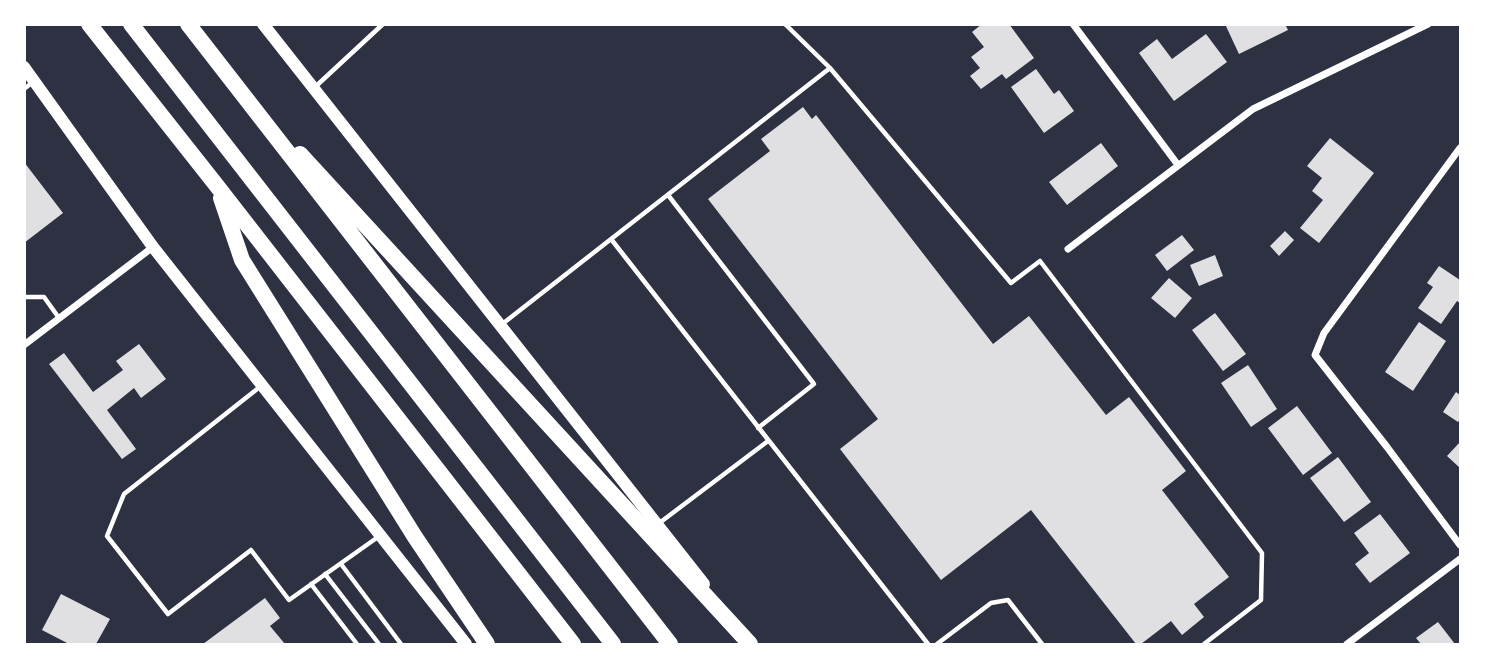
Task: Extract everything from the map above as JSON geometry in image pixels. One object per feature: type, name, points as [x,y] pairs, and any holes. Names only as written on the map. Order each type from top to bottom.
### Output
[{"type":"highway","points":[[89,24],[573,645]]},
{"type":"highway","points":[[131,24],[613,645]]},
{"type":"highway","points":[[188,24],[670,645]]},
{"type":"highway","points":[[223,69],[751,645]]},
{"type":"highway","points":[[217,186],[242,260],[415,537],[487,645]]},
{"type":"main road","points":[[263,24],[751,645]]},
{"type":"main road","points":[[24,68],[29,85],[153,247],[466,645]]},
{"type":"street","points":[[1073,24],[1178,165]]},
{"type":"street","points":[[1068,249],[1252,109],[1428,24]]},
{"type":"street","points":[[1461,148],[1324,333],[1315,355],[1461,545]]},
{"type":"street","points":[[24,345],[153,247]]},
{"type":"street","points":[[1347,645],[1461,559]]},
{"type":"lane","points":[[313,88],[383,24]]},
{"type":"lane","points":[[785,24],[830,68],[1011,283],[1040,261],[1262,553],[1261,600],[1204,645]]},
{"type":"lane","points":[[500,325],[830,68]]},
{"type":"lane","points":[[668,195],[814,384],[758,428]]},
{"type":"lane","points":[[611,239],[928,645]]},
{"type":"lane","points":[[24,297],[44,297],[59,318]]},
{"type":"lane","points":[[262,385],[124,494],[107,536],[168,614],[251,550],[289,600],[380,536]]},
{"type":"lane","points":[[657,524],[768,440]]},
{"type":"lane","points":[[341,564],[401,645]]},
{"type":"lane","points":[[326,574],[379,645]]},
{"type":"lane","points":[[311,584],[357,645]]},
{"type":"lane","points":[[937,645],[991,603],[1008,600],[1042,645]]},
{"type":"building","points":[[982,24],[1009,24],[1034,58],[1006,79],[1002,74],[981,89],[970,76],[980,68],[971,57],[984,47],[972,32]]},
{"type":"building","points":[[1225,24],[1285,24],[1288,30],[1239,54]]},
{"type":"building","points":[[1206,34],[1227,62],[1174,101],[1139,53],[1157,39],[1172,59]]},
{"type":"building","points":[[1036,69],[1054,94],[1059,90],[1074,111],[1044,133],[1011,87]]},
{"type":"building","points":[[803,107],[812,119],[816,115],[993,344],[1029,316],[1106,415],[1129,397],[1186,471],[1162,490],[1229,577],[1194,604],[1204,617],[1182,635],[1171,621],[1141,644],[1136,644],[1031,510],[941,580],[840,449],[878,419],[708,199],[770,151],[761,139]]},
{"type":"building","points":[[1330,138],[1374,173],[1319,243],[1300,228],[1323,200],[1312,191],[1322,178],[1307,166]]},
{"type":"building","points":[[1101,143],[1118,166],[1067,205],[1049,182]]},
{"type":"building","points":[[24,162],[63,213],[24,243]]},
{"type":"building","points":[[1285,231],[1294,240],[1279,256],[1270,246]]},
{"type":"building","points":[[1182,235],[1194,250],[1167,271],[1155,255]]},
{"type":"building","points":[[1215,255],[1223,276],[1199,286],[1190,265]]},
{"type":"building","points":[[1439,266],[1460,280],[1460,303],[1457,301],[1441,324],[1418,308],[1433,287],[1427,283]]},
{"type":"building","points":[[1169,278],[1192,298],[1175,318],[1151,298]]},
{"type":"building","points":[[1215,313],[1246,354],[1223,371],[1192,330]]},
{"type":"building","points":[[1419,322],[1446,341],[1413,391],[1385,372]]},
{"type":"building","points":[[139,344],[166,379],[141,398],[134,388],[107,410],[136,449],[122,459],[49,364],[64,353],[93,392],[123,370],[116,361]]},
{"type":"building","points":[[1248,365],[1277,409],[1251,427],[1221,383]]},
{"type":"building","points":[[1456,392],[1460,395],[1458,422],[1443,412]]},
{"type":"building","points":[[1297,406],[1332,453],[1303,475],[1268,428]]},
{"type":"building","points":[[1460,442],[1460,468],[1447,456]]},
{"type":"building","points":[[1338,457],[1371,502],[1344,522],[1310,478]]},
{"type":"building","points":[[1380,514],[1410,553],[1370,583],[1355,564],[1369,553],[1354,533]]},
{"type":"building","points":[[61,594],[110,619],[96,644],[69,644],[42,630]]},
{"type":"building","points":[[265,598],[280,618],[270,626],[285,644],[203,644]]},
{"type":"building","points":[[1438,622],[1455,644],[1421,644],[1416,638]]}]
